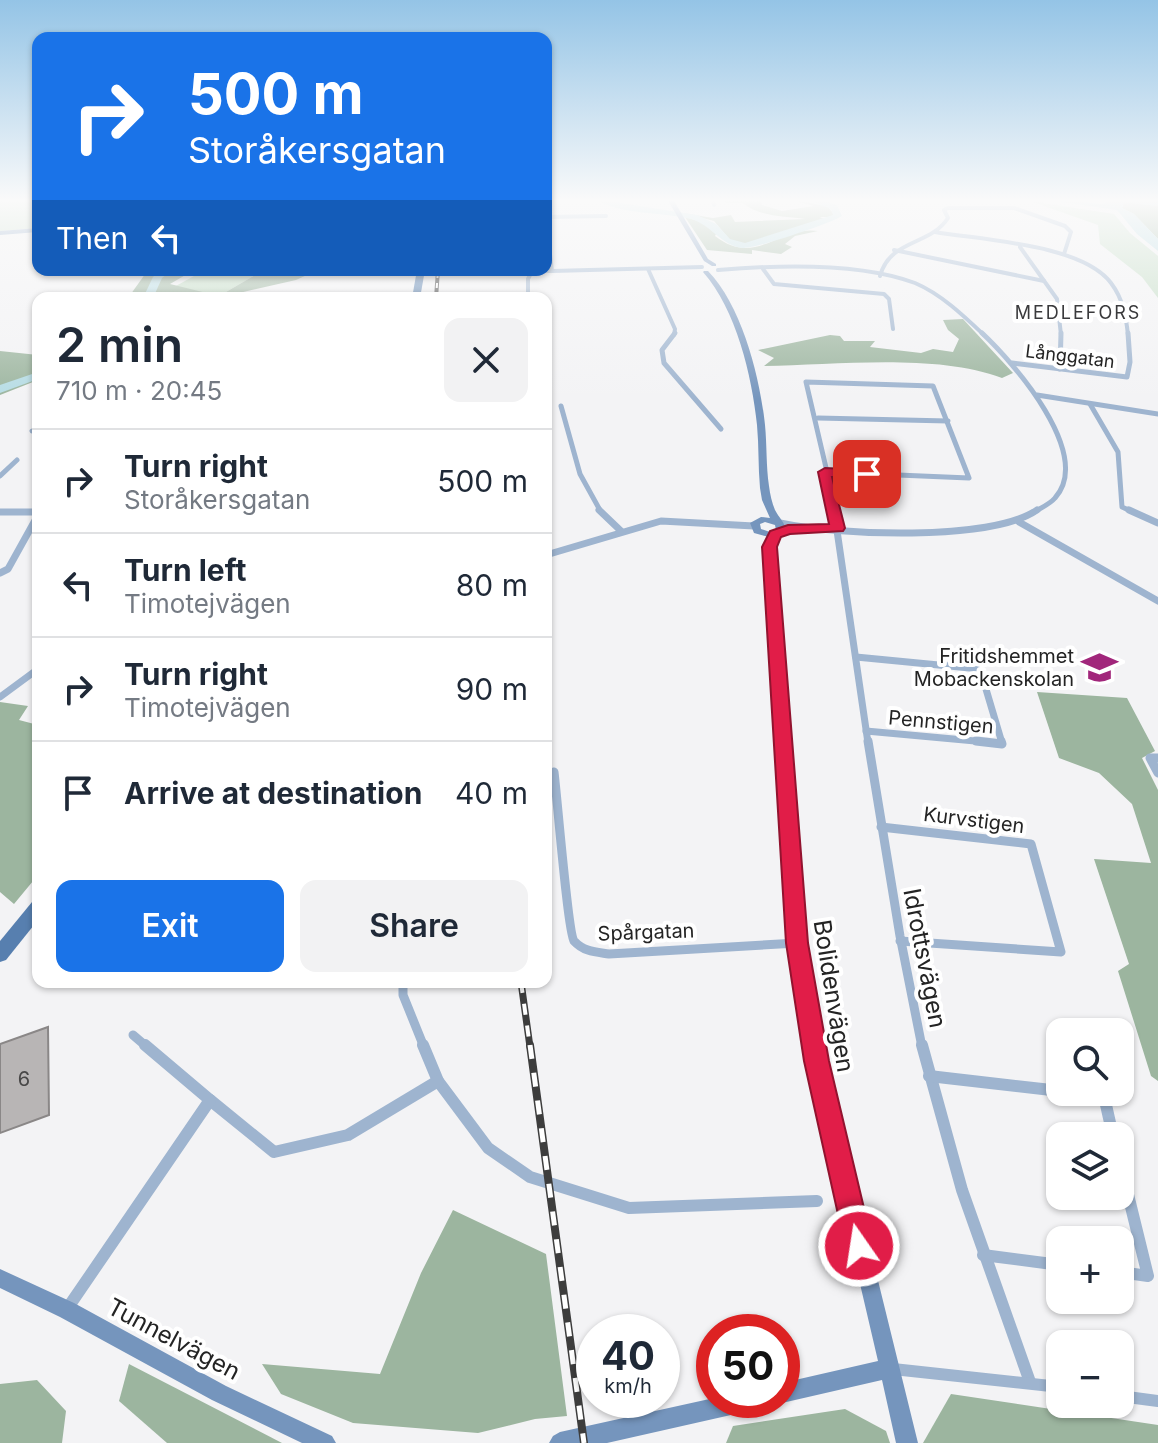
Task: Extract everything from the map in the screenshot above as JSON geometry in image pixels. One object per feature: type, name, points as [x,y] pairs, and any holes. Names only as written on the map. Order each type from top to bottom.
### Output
[{"type":"main road","points":[[703,267],[716,270]]},
{"type":"main road","points":[[703,267],[716,270]]},
{"type":"main road","points":[[716,270],[747,359],[761,422],[769,530]]},
{"type":"main road","name":"Bolidenvägen","points":[[769,530],[797,943],[816,1061],[907,1443]]},
{"type":"main road","points":[[0,954],[32,914]]},
{"type":"main road","name":"Tunnelvägen","points":[[0,1278],[67,1310],[219,1393],[325,1443]]},
{"type":"main road","points":[[800,1389],[888,1369]]},
{"type":"main road","points":[[560,1443],[696,1413]]},
{"type":"street","points":[[880,276],[882,266]]},
{"type":"street","points":[[973,266],[1044,281]]},
{"type":"street","points":[[1034,266],[1059,308],[1060,369]]},
{"type":"street","name":"Långgatan","points":[[1011,363],[1127,377],[1130,362],[1126,311],[1111,282],[1091,266]]},
{"type":"street","points":[[552,271],[703,267]]},
{"type":"street","points":[[648,269],[675,329],[672,339],[662,350],[664,363],[721,429]]},
{"type":"street","points":[[763,269],[774,284],[884,294],[889,299],[893,329]]},
{"type":"street","points":[[552,553],[621,531],[670,520],[769,530],[799,527],[975,530],[1019,522],[1057,496],[1065,472],[1059,441],[1048,411],[1011,363],[946,299],[914,283],[880,276],[763,269],[716,270]]},
{"type":"street","name":"Idrottsvägen","points":[[948,421],[933,386],[806,382],[818,418],[900,941],[929,1076],[983,1255],[1030,1382]]},
{"type":"street","points":[[1037,395],[1158,414]]},
{"type":"street","points":[[1090,404],[1118,452],[1122,507],[1158,523]]},
{"type":"street","points":[[561,406],[583,489],[602,517],[621,531]]},
{"type":"street","points":[[818,418],[948,421],[969,478],[825,472]]},
{"type":"street","points":[[0,476],[17,460]]},
{"type":"street","points":[[0,512],[32,513]]},
{"type":"street","points":[[1019,522],[1158,601]]},
{"type":"street","points":[[0,573],[8,569],[32,524]]},
{"type":"street","name":"Pennstigen","points":[[856,657],[980,669],[1002,744],[866,731]]},
{"type":"street","points":[[0,697],[32,673]]},
{"type":"street","points":[[1158,758],[1150,758],[1158,773]]},
{"type":"street","name":"Spårgatan","points":[[554,772],[565,862],[568,925],[573,940],[587,951],[609,954],[797,943]]},
{"type":"street","name":"Kurvstigen","points":[[881,827],[1031,844],[1061,952],[900,941]]},
{"type":"street","points":[[403,988],[403,995],[438,1081],[488,1148],[514,1169],[547,1185],[629,1208],[817,1201]]},
{"type":"street","points":[[133,1035],[274,1152],[348,1135],[438,1081]]},
{"type":"street","points":[[929,1076],[1046,1089]]},
{"type":"street","points":[[67,1310],[210,1100]]},
{"type":"street","points":[[1132,1210],[1148,1276],[1134,1274]]},
{"type":"street","points":[[983,1255],[1046,1263]]},
{"type":"street","points":[[888,1369],[1046,1385]]},
{"type":"street","points":[[1134,1398],[1158,1401]]},
{"type":"green space","points":[[1128,266],[1158,266],[1158,298],[1142,277]]},
{"type":"green space","points":[[144,276],[184,276],[170,284],[203,292],[132,292]]},
{"type":"green space","points":[[194,276],[254,276],[226,292],[199,292],[174,287]]},
{"type":"green space","points":[[254,276],[305,276],[243,292],[226,292]]},
{"type":"green space","points":[[963,319],[1013,373],[1002,378],[947,365],[885,362],[764,366],[774,358],[758,350],[830,335],[840,336],[844,341],[875,341],[870,347],[921,353],[933,349],[953,352],[959,339],[948,330],[943,320]]},
{"type":"green space","points":[[0,351],[32,354],[32,382],[0,395]]},
{"type":"green space","points":[[1037,692],[1127,698],[1155,751],[1142,758],[1158,790],[1158,1081],[1151,1076],[1118,971],[1129,964],[1094,859],[1151,863],[1132,804],[1099,773],[1059,758]]},
{"type":"green space","points":[[0,702],[28,706],[19,720],[32,723],[32,882],[14,904],[0,892]]},
{"type":"green space","points":[[453,1210],[546,1254],[567,1416],[535,1419],[478,1433],[353,1423],[281,1394],[262,1364],[380,1374],[421,1273]]},
{"type":"green space","points":[[129,1364],[282,1443],[167,1443],[119,1401]]},
{"type":"green space","points":[[37,1380],[66,1411],[62,1443],[0,1443],[0,1384]]},
{"type":"green space","points":[[951,1394],[1046,1408],[1046,1418],[1111,1418],[1158,1425],[1158,1443],[923,1443]]},
{"type":"green space","points":[[845,1409],[886,1431],[890,1443],[726,1443],[733,1426]]},
{"type":"building","points":[[48,1027],[49,1115],[0,1133],[0,1044]]},
{"type":"waterway","points":[[151,292],[159,276]]},
{"type":"waterway","points":[[0,389],[32,377]]},
{"type":"railway","points":[[436,292],[438,276]]},
{"type":"railway","points":[[522,988],[530,1047]]},
{"type":"railway","points":[[530,1045],[584,1443]]},
{"type":"place","name":"Fritidshemmet Mobackenskolan","points":[[1100,667]]},
{"type":"district","name":"MEDLEFORS","points":[[1078,312]]},
{"type":"route","points":[[859,1246],[816,1061],[797,943],[770,547],[775,535],[788,529],[837,528],[825,472],[867,474]]}]
